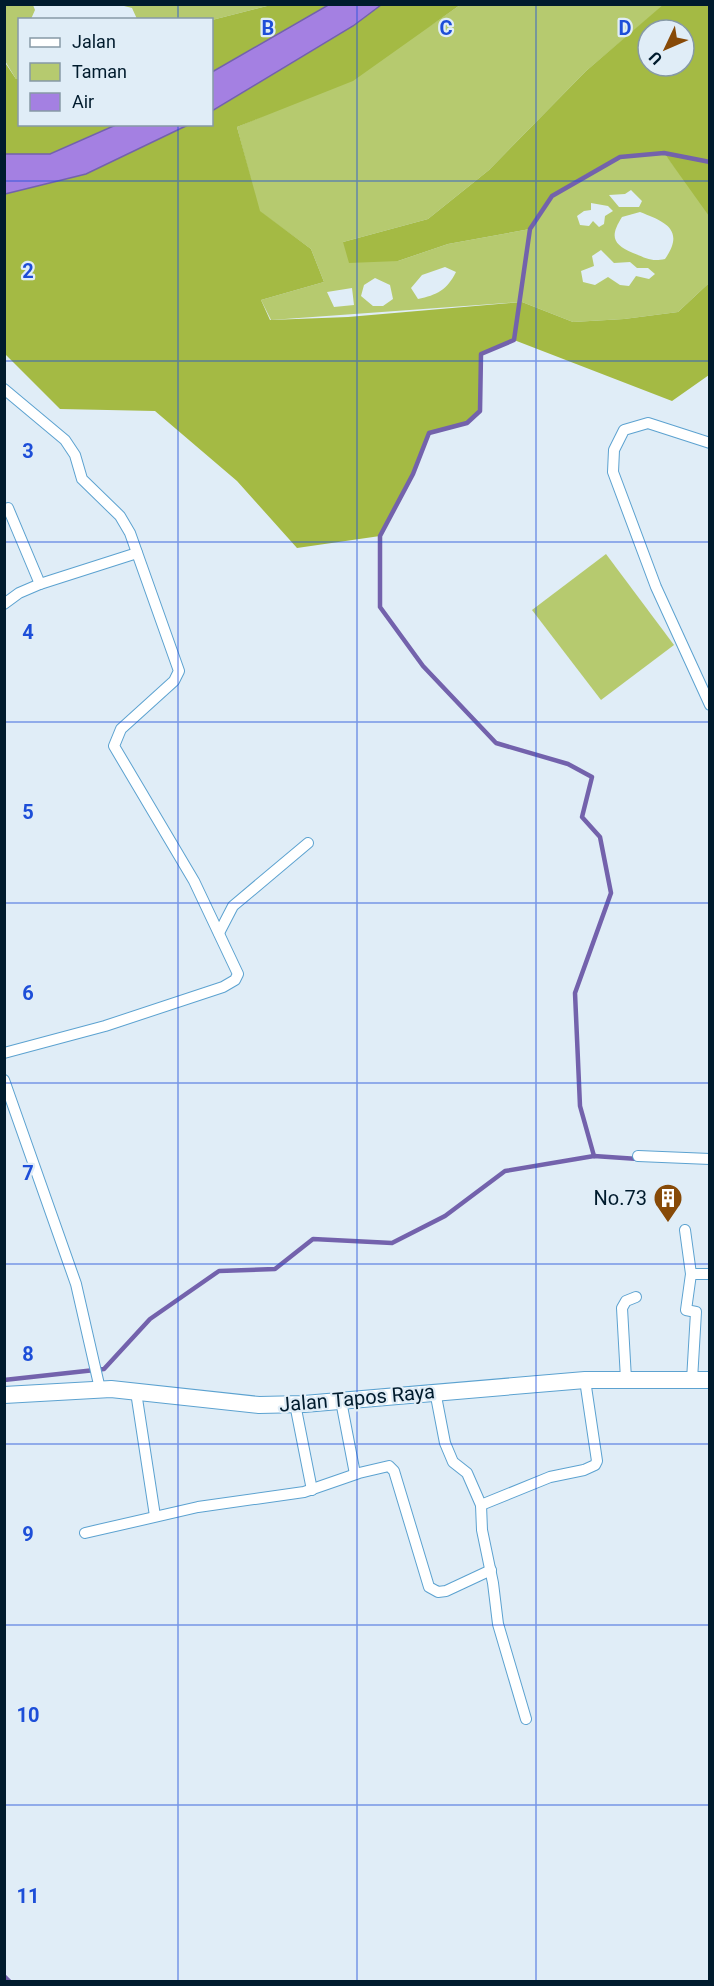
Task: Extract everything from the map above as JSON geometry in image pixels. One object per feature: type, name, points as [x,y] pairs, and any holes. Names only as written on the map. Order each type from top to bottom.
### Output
[{"type":"main road","name":"Jalan Tapos Raya","points":[[4,1395],[100,1389],[259,1405],[341,1401],[585,1380],[710,1380]]},
{"type":"street","points":[[4,389],[65,440],[75,455],[82,479],[120,516],[130,533],[179,671],[174,681],[121,729],[114,746],[194,881],[238,974],[231,984],[105,1026],[4,1053]]},
{"type":"street","points":[[710,442],[648,423],[624,430],[615,450],[613,472],[656,587],[710,705]]},
{"type":"street","points":[[8,508],[40,584]]},
{"type":"street","points":[[4,604],[19,593],[40,584],[137,553]]},
{"type":"street","points":[[219,933],[233,906],[308,843]]},
{"type":"street","points":[[4,1080],[76,1284],[100,1389]]},
{"type":"street","points":[[638,1156],[710,1159]]},
{"type":"street","points":[[685,1230],[691,1274],[686,1310],[696,1312],[692,1380]]},
{"type":"street","points":[[691,1274],[710,1274]]},
{"type":"street","points":[[626,1379],[622,1308],[626,1301],[636,1297]]},
{"type":"street","points":[[481,1505],[550,1477],[584,1470],[595,1465],[597,1461],[585,1380]]},
{"type":"street","points":[[136,1392],[155,1516]]},
{"type":"street","points":[[435,1392],[445,1443],[453,1462],[467,1473],[481,1505],[482,1530],[491,1570],[500,1635],[526,1719]]},
{"type":"street","points":[[341,1401],[356,1474]]},
{"type":"street","points":[[295,1404],[312,1490]]},
{"type":"street","points":[[86,1533],[155,1516],[312,1490],[356,1474],[389,1466],[394,1471],[429,1587],[438,1592],[446,1591],[491,1570]]},
{"type":"green space","points":[[664,4],[709,5],[709,216],[664,153],[620,157],[552,196],[530,229],[448,244],[398,261],[349,263],[343,242],[428,219],[489,170],[586,71],[636,28],[636,78],[696,78],[696,18],[648,18]]},
{"type":"green space","points":[[5,5],[33,5],[35,10],[31,18],[18,18],[18,79],[5,61]]},
{"type":"green space","points":[[120,5],[271,5],[213,20],[137,18],[132,8]]},
{"type":"green space","points":[[271,5],[330,5],[213,71],[213,20]]},
{"type":"green space","points":[[381,5],[460,5],[353,81],[237,127],[260,211],[311,249],[324,282],[261,300],[270,320],[348,317],[522,302],[573,322],[624,319],[678,312],[709,283],[709,375],[672,401],[514,340],[482,354],[480,411],[467,423],[429,433],[413,474],[380,536],[297,548],[237,481],[155,411],[60,409],[5,354],[4,194],[86,174],[186,126],[213,126],[213,110],[353,26]]},
{"type":"green space","points":[[460,5],[664,5],[649,18],[636,18],[636,29],[586,71],[489,170],[428,219],[343,242],[398,261],[448,244],[530,229],[552,196],[585,175],[620,157],[664,153],[709,212],[709,283],[678,312],[624,319],[573,322],[522,302],[271,320],[261,300],[324,282],[311,249],[259,211],[237,127],[352,72],[407,40]],"holes":[[[631,190],[642,201],[639,207],[619,207],[609,195],[625,194]],[[591,203],[608,206],[613,211],[605,216],[604,224],[599,227],[593,221],[589,226],[580,225],[577,216],[584,211],[591,210]],[[640,212],[658,219],[670,228],[673,241],[665,259],[649,259],[617,243],[615,234],[622,217]],[[601,250],[614,263],[630,262],[637,268],[648,268],[655,274],[649,279],[636,276],[629,286],[620,285],[608,277],[595,285],[583,282],[581,271],[594,266],[592,256]],[[445,267],[456,272],[441,291],[418,299],[411,288],[422,275]],[[375,278],[390,285],[393,299],[383,306],[373,306],[361,296],[364,285]],[[352,288],[354,305],[334,307],[327,292]]]},
{"type":"green space","points":[[4,61],[18,79],[18,126],[116,126],[50,154],[5,154]]},
{"type":"green space","points":[[606,554],[674,645],[601,700],[532,610]]},
{"type":"water","points":[[330,4],[381,5],[353,26],[213,110],[213,71]]},
{"type":"water","points":[[113,126],[186,126],[86,174],[5,194],[5,154],[50,154]]},
{"type":"waterway","points":[[594,1156],[580,1106],[575,993],[611,893],[600,837],[582,817],[592,777],[568,764],[496,743],[423,666],[380,607],[380,536],[413,474],[429,433],[467,423],[480,411],[481,354],[514,340],[530,229],[552,196],[620,157],[664,153],[710,162]]},
{"type":"waterway","points":[[4,1380],[104,1369],[150,1319],[219,1271],[275,1269],[313,1239],[392,1243],[445,1216],[505,1171],[594,1156],[638,1159]]},
{"type":"waterway","points":[[4,1976],[10,1982]]},
{"type":"place","name":"No.73","points":[[668,1224]]}]
